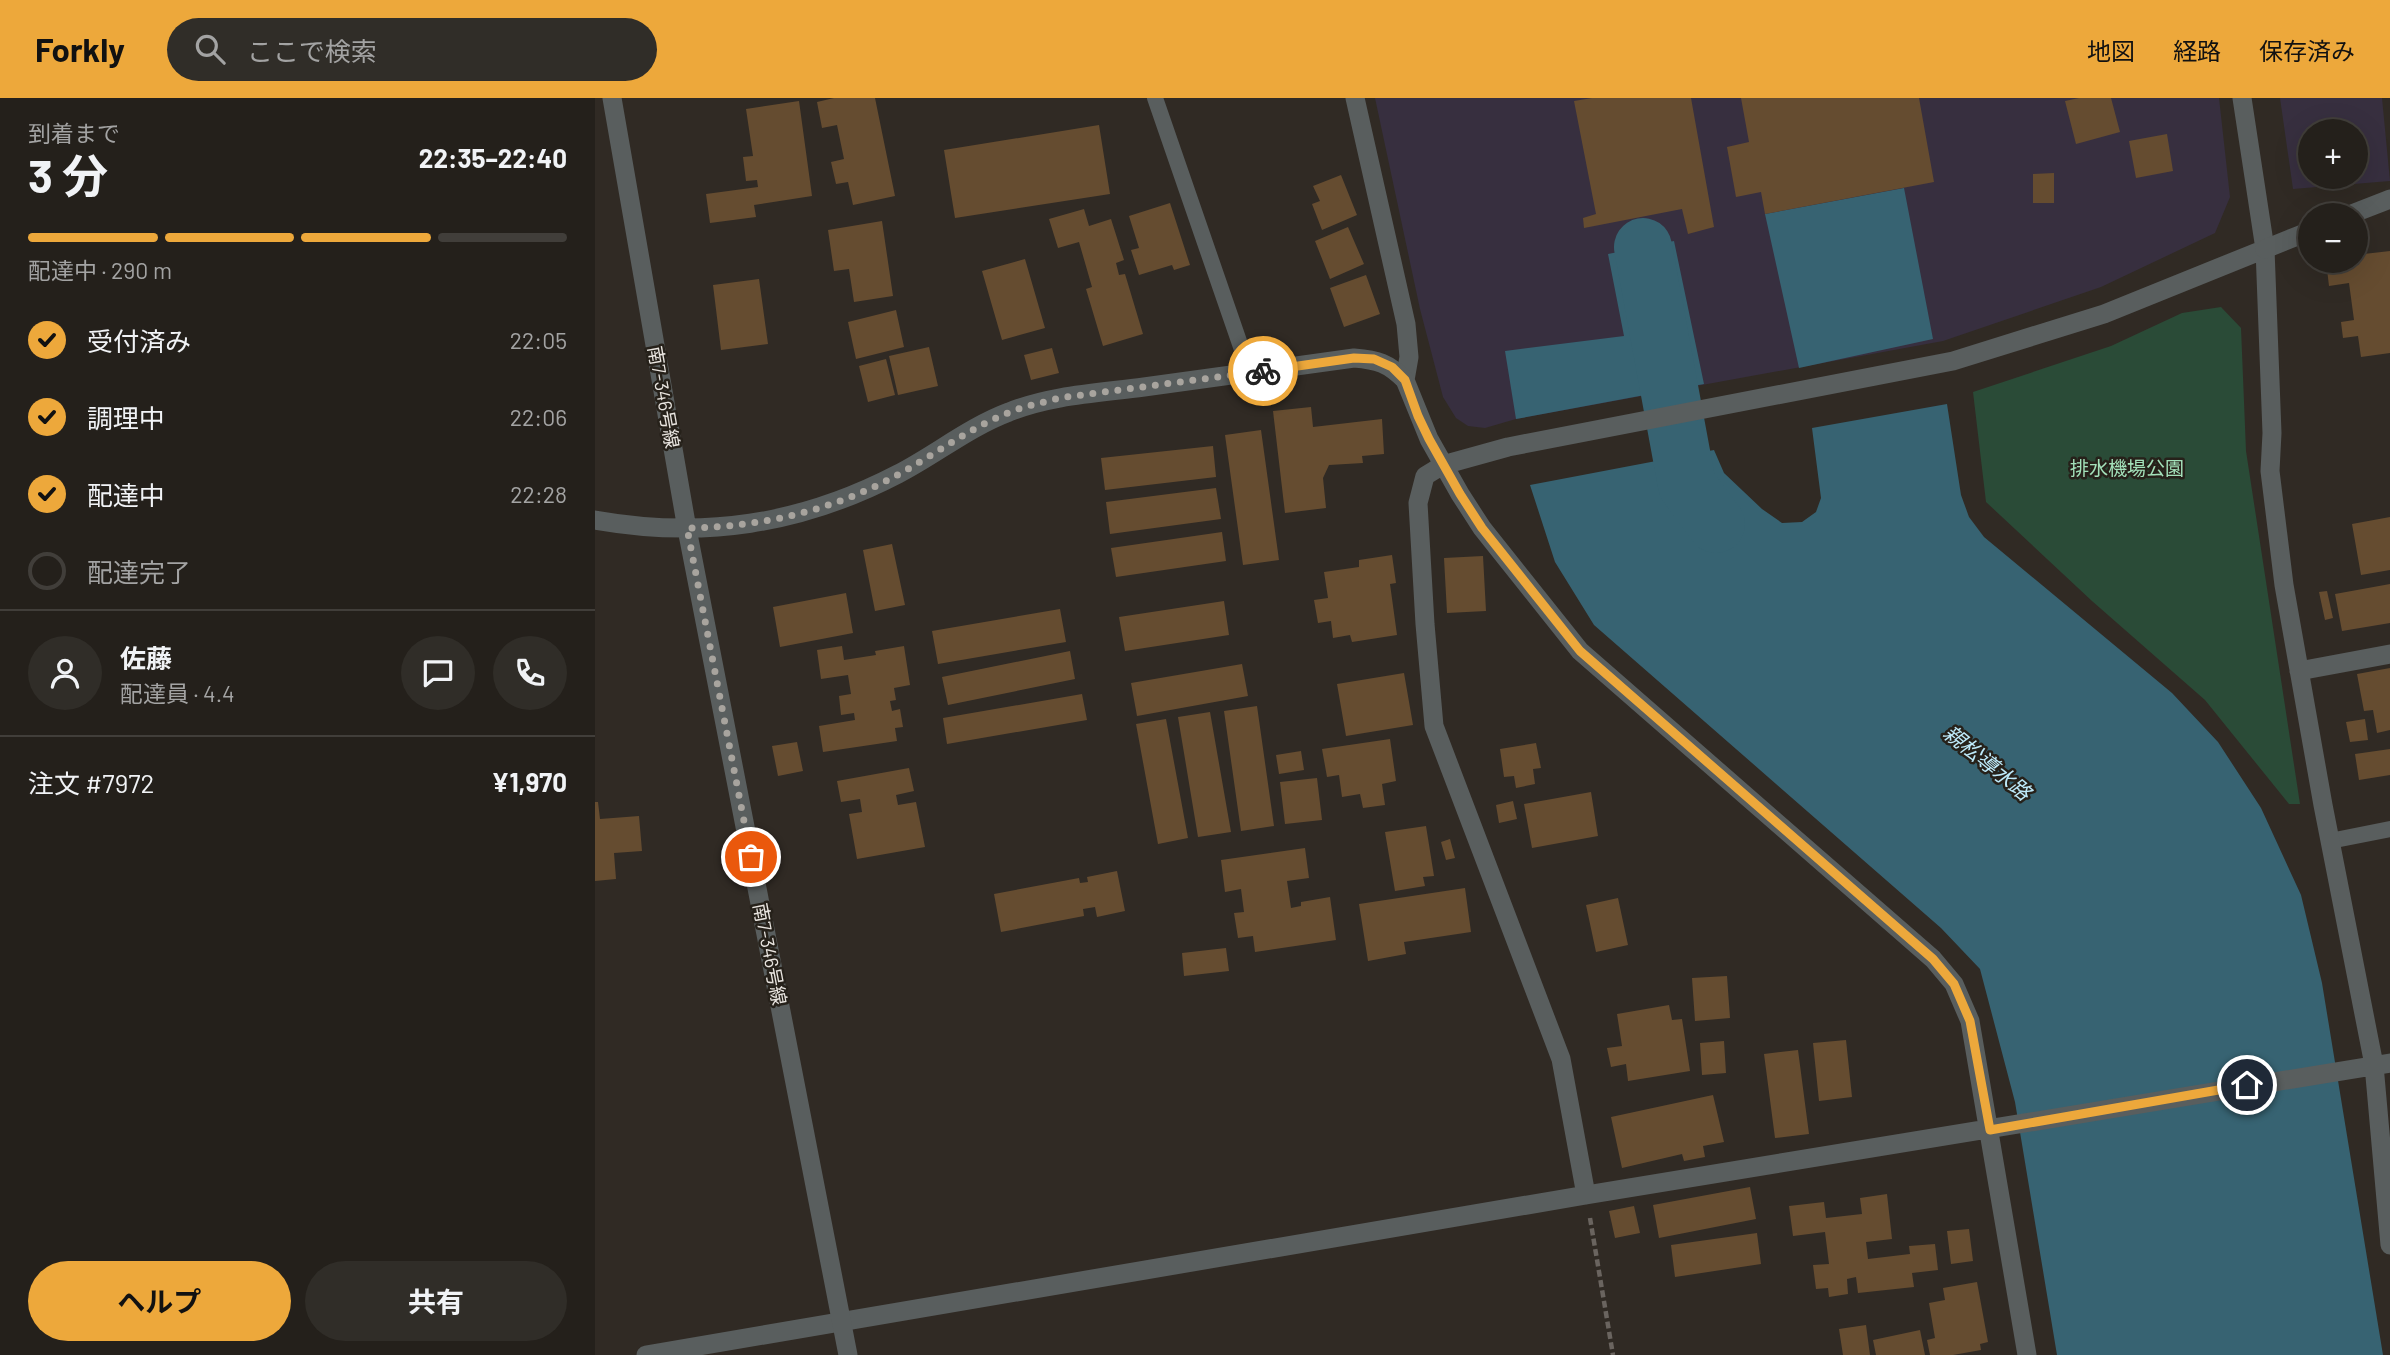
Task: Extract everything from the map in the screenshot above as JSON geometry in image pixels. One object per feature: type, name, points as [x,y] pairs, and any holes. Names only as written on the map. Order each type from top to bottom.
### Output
[{"type":"street","name":"南7-346号線","points":[[612,98],[687,528],[848,1355]]},
{"type":"street","points":[[1355,98],[1406,324],[1409,357],[1405,380]]},
{"type":"street","points":[[2242,98],[2265,249],[2272,433],[2270,471],[2284,585],[2330,841],[2382,1064],[2390,1245]]},
{"type":"street","points":[[2368,208],[2390,199]]},
{"type":"street","points":[[1586,1195],[1561,1059],[1434,726],[1418,503],[1425,476],[1443,465],[1508,447],[1953,360],[2104,314],[2298,236]]},
{"type":"street","points":[[595,520],[624,525],[734,527],[810,512],[900,474],[1009,412],[1059,398],[1354,358],[1374,359],[1392,367],[1405,380],[1418,416],[1443,465],[1482,528],[1580,651],[1933,959],[1954,984],[1970,1021],[2027,1355]]},
{"type":"street","points":[[2299,671],[2390,654]]},
{"type":"street","points":[[646,1355],[1586,1195],[2382,1064]]},
{"type":"lane","points":[[1154,98],[1250,373]]},
{"type":"lane","points":[[2330,841],[2390,829]]},
{"type":"path","points":[[1586,1195],[1613,1355]]},
{"type":"shaded area","points":[[1375,98],[2219,98],[2230,197],[2215,233],[2101,287],[1943,341],[1516,419],[1485,428],[1468,426],[1456,418],[1443,397],[1420,309]]},
{"type":"shaded area","points":[[2280,98],[2382,98],[2390,181],[2368,183],[2368,119],[2298,119],[2298,189],[2293,189]]},
{"type":"green space","name":"排水機場公園","points":[[2221,307],[2241,328],[2246,451],[2300,804],[2289,804],[2205,700],[2092,601],[1986,502],[1973,392],[2111,346],[2182,313]]},
{"type":"water","points":[[1904,188],[1933,339],[1799,368],[1765,214]]},
{"type":"water","points":[[1674,241],[1704,384],[1516,419],[1505,351],[1624,336],[1608,254]]},
{"type":"water","points":[[1947,404],[1961,495],[1969,517],[1984,537],[2172,693],[2218,742],[2261,808],[2301,895],[2322,983],[2383,1355],[2057,1355],[2015,1102],[1980,969],[1941,928],[1594,625],[1555,562],[1530,485],[1714,450],[1724,473],[1762,509],[1782,523],[1802,522],[1816,512],[1821,498],[1812,428]]},
{"type":"building","points":[[834,98],[875,98],[895,196],[853,205],[848,182],[836,184],[831,162],[844,159],[837,125],[822,128],[817,102]]},
{"type":"building","points":[[1592,98],[1691,98],[1714,227],[1688,234],[1682,209],[1584,228],[1583,218],[1596,214],[1574,101]]},
{"type":"building","points":[[1741,98],[1919,98],[1934,182],[1765,214],[1761,192],[1736,197],[1727,147],[1749,142]]},
{"type":"building","points":[[2111,98],[2120,132],[2076,144],[2065,101]]},
{"type":"building","points":[[799,101],[812,196],[754,205],[756,217],[710,223],[706,194],[758,187],[757,180],[746,181],[743,157],[753,156],[746,109]]},
{"type":"building","points":[[1099,125],[1110,194],[955,218],[944,150]]},
{"type":"building","points":[[2167,134],[2173,171],[2136,178],[2129,141]]},
{"type":"building","points":[[2054,173],[2054,203],[2033,203],[2033,174]]},
{"type":"building","points":[[1341,175],[1357,215],[1322,230],[1312,204],[1320,201],[1313,186]]},
{"type":"building","points":[[1170,203],[1190,265],[1174,270],[1172,265],[1139,275],[1131,250],[1139,248],[1129,216]]},
{"type":"building","points":[[1084,209],[1089,226],[1111,219],[1124,260],[1116,263],[1119,275],[1125,274],[1143,334],[1103,346],[1086,289],[1092,287],[1079,242],[1058,248],[1049,219]]},
{"type":"building","points":[[882,221],[893,296],[854,302],[849,269],[834,271],[828,230]]},
{"type":"building","points":[[1348,227],[1364,264],[1330,279],[1315,241]]},
{"type":"building","points":[[2390,251],[2390,353],[2361,357],[2358,336],[2343,338],[2341,322],[2354,320],[2349,283],[2329,286],[2327,273],[2368,273],[2368,254]]},
{"type":"building","points":[[1025,259],[1045,328],[1002,340],[982,271]]},
{"type":"building","points":[[1366,275],[1380,314],[1344,327],[1330,288]]},
{"type":"building","points":[[759,279],[768,344],[721,350],[713,285]]},
{"type":"building","points":[[896,310],[904,347],[856,359],[848,322]]},
{"type":"building","points":[[929,347],[938,386],[898,395],[889,356]]},
{"type":"building","points":[[1052,348],[1059,373],[1031,380],[1024,355]]},
{"type":"building","points":[[886,359],[895,395],[868,402],[859,366]]},
{"type":"building","points":[[1311,407],[1313,427],[1382,419],[1384,454],[1362,456],[1363,463],[1329,465],[1323,478],[1326,508],[1285,513],[1273,411]]},
{"type":"building","points":[[1261,430],[1279,560],[1243,565],[1225,435]]},
{"type":"building","points":[[1213,446],[1216,477],[1105,490],[1101,458]]},
{"type":"building","points":[[1216,488],[1221,519],[1110,534],[1106,502]]},
{"type":"building","points":[[2390,517],[2390,570],[2361,575],[2352,524]]},
{"type":"building","points":[[1222,532],[1226,561],[1116,577],[1111,548]]},
{"type":"building","points":[[892,544],[905,605],[875,611],[863,550]]},
{"type":"building","points":[[1392,555],[1396,583],[1390,584],[1397,635],[1352,642],[1350,635],[1333,638],[1331,621],[1318,623],[1314,600],[1328,598],[1324,572],[1359,567],[1359,560]]},
{"type":"building","points":[[1483,556],[1486,611],[1447,613],[1444,558]]},
{"type":"building","points":[[2390,584],[2390,623],[2342,631],[2335,594]]},
{"type":"building","points":[[2327,591],[2333,618],[2325,620],[2319,592]]},
{"type":"building","points":[[846,593],[853,633],[780,647],[773,607]]},
{"type":"building","points":[[1224,601],[1229,635],[1125,651],[1119,617]]},
{"type":"building","points":[[1060,609],[1066,642],[938,664],[932,631]]},
{"type":"building","points":[[842,646],[844,660],[876,655],[875,651],[904,646],[910,685],[894,688],[896,700],[890,701],[892,711],[900,709],[903,727],[895,728],[897,741],[823,752],[819,726],[855,720],[854,713],[841,715],[839,696],[851,694],[848,675],[821,679],[817,650]]},
{"type":"building","points":[[1070,651],[1075,679],[948,705],[942,677]]},
{"type":"building","points":[[1242,664],[1248,696],[1137,716],[1131,683]]},
{"type":"building","points":[[2390,668],[2390,730],[2377,733],[2373,710],[2364,711],[2357,674]]},
{"type":"building","points":[[1404,673],[1413,725],[1346,736],[1337,684]]},
{"type":"building","points":[[1082,694],[1087,720],[947,744],[943,718]]},
{"type":"building","points":[[1257,706],[1274,826],[1241,831],[1224,711]]},
{"type":"building","points":[[1210,712],[1231,832],[1198,837],[1178,717]]},
{"type":"building","points":[[1166,719],[1188,838],[1158,844],[1136,724]]},
{"type":"building","points":[[2365,719],[2368,740],[2350,742],[2346,722]]},
{"type":"building","points":[[1390,739],[1396,781],[1382,784],[1385,805],[1363,808],[1360,794],[1342,797],[1339,775],[1327,777],[1322,749]]},
{"type":"building","points":[[797,742],[803,771],[778,776],[772,746]]},
{"type":"building","points":[[1536,743],[1541,768],[1533,769],[1535,784],[1516,788],[1514,776],[1504,777],[1500,749]]},
{"type":"building","points":[[2390,749],[2390,775],[2359,780],[2355,754]]},
{"type":"building","points":[[1301,751],[1304,770],[1279,774],[1276,755]]},
{"type":"building","points":[[909,768],[914,791],[896,795],[898,805],[916,802],[925,847],[857,859],[849,814],[862,812],[860,799],[841,802],[837,781]]},
{"type":"building","points":[[1317,778],[1322,820],[1285,824],[1280,782]]},
{"type":"building","points":[[1591,792],[1598,836],[1532,848],[1524,804]]},
{"type":"building","points":[[1513,801],[1517,819],[1499,823],[1496,805]]},
{"type":"building","points":[[595,802],[598,802],[600,819],[639,816],[642,851],[614,853],[616,879],[595,881]]},
{"type":"building","points":[[1426,826],[1434,876],[1423,877],[1425,886],[1395,891],[1385,832]]},
{"type":"building","points":[[1450,839],[1455,858],[1446,860],[1441,842]]},
{"type":"building","points":[[1305,848],[1309,878],[1287,881],[1291,908],[1301,906],[1301,902],[1330,897],[1336,940],[1255,952],[1253,936],[1238,938],[1234,913],[1244,912],[1241,889],[1225,892],[1221,860]]},
{"type":"building","points":[[1117,871],[1125,911],[1097,917],[1095,907],[1083,909],[1084,916],[1001,932],[994,894],[1079,878],[1080,883],[1088,882],[1087,877]]},
{"type":"building","points":[[1465,888],[1471,932],[1404,942],[1406,954],[1368,961],[1359,904]]},
{"type":"building","points":[[1618,898],[1628,945],[1596,952],[1586,905]]},
{"type":"building","points":[[1226,948],[1229,971],[1184,976],[1182,953]]},
{"type":"building","points":[[1727,976],[1730,1018],[1695,1021],[1692,978]]},
{"type":"building","points":[[1669,1005],[1672,1020],[1682,1019],[1690,1071],[1628,1081],[1626,1064],[1611,1067],[1607,1048],[1622,1046],[1617,1014]]},
{"type":"building","points":[[1846,1040],[1852,1097],[1819,1101],[1813,1043]]},
{"type":"building","points":[[1724,1041],[1726,1073],[1702,1075],[1700,1043]]},
{"type":"building","points":[[1798,1050],[1809,1134],[1775,1138],[1764,1054]]},
{"type":"building","points":[[1713,1095],[1724,1142],[1703,1146],[1705,1157],[1684,1161],[1682,1154],[1622,1168],[1611,1117]]},
{"type":"building","points":[[1750,1187],[1756,1219],[1659,1238],[1653,1205]]},
{"type":"building","points":[[1887,1194],[1892,1239],[1866,1242],[1868,1259],[1910,1254],[1909,1246],[1935,1244],[1938,1270],[1912,1273],[1914,1287],[1858,1293],[1856,1277],[1847,1279],[1848,1294],[1829,1297],[1828,1288],[1816,1289],[1813,1265],[1829,1264],[1825,1232],[1793,1236],[1789,1206],[1824,1202],[1826,1218],[1862,1214],[1860,1198]]},
{"type":"building","points":[[1634,1206],[1640,1233],[1615,1238],[1609,1211]]},
{"type":"building","points":[[1969,1229],[1973,1261],[1951,1264],[1947,1231]]},
{"type":"building","points":[[1757,1233],[1761,1264],[1675,1277],[1671,1245]]},
{"type":"building","points":[[1977,1282],[1988,1342],[1980,1344],[1981,1350],[1953,1355],[1930,1355],[1927,1340],[1935,1338],[1929,1303],[1945,1300],[1943,1288]]},
{"type":"building","points":[[1866,1325],[1870,1355],[1843,1355],[1839,1329]]},
{"type":"building","points":[[1920,1330],[1925,1355],[1876,1355],[1873,1340]]},
{"type":"waterway","name":"親松導水路","points":[[1643,247],[1687,485],[1716,524]]},
{"type":"way so far","points":[[751,857],[687,528],[734,527],[810,512],[900,474],[971,431],[1009,412],[1059,398],[1263,371]]},
{"type":"route","points":[[1263,371],[1354,358],[1374,359],[1392,367],[1405,380],[1418,416],[1460,494],[1482,528],[1580,651],[1933,959],[1954,984],[1970,1021],[1990,1130],[2247,1085]]}]
